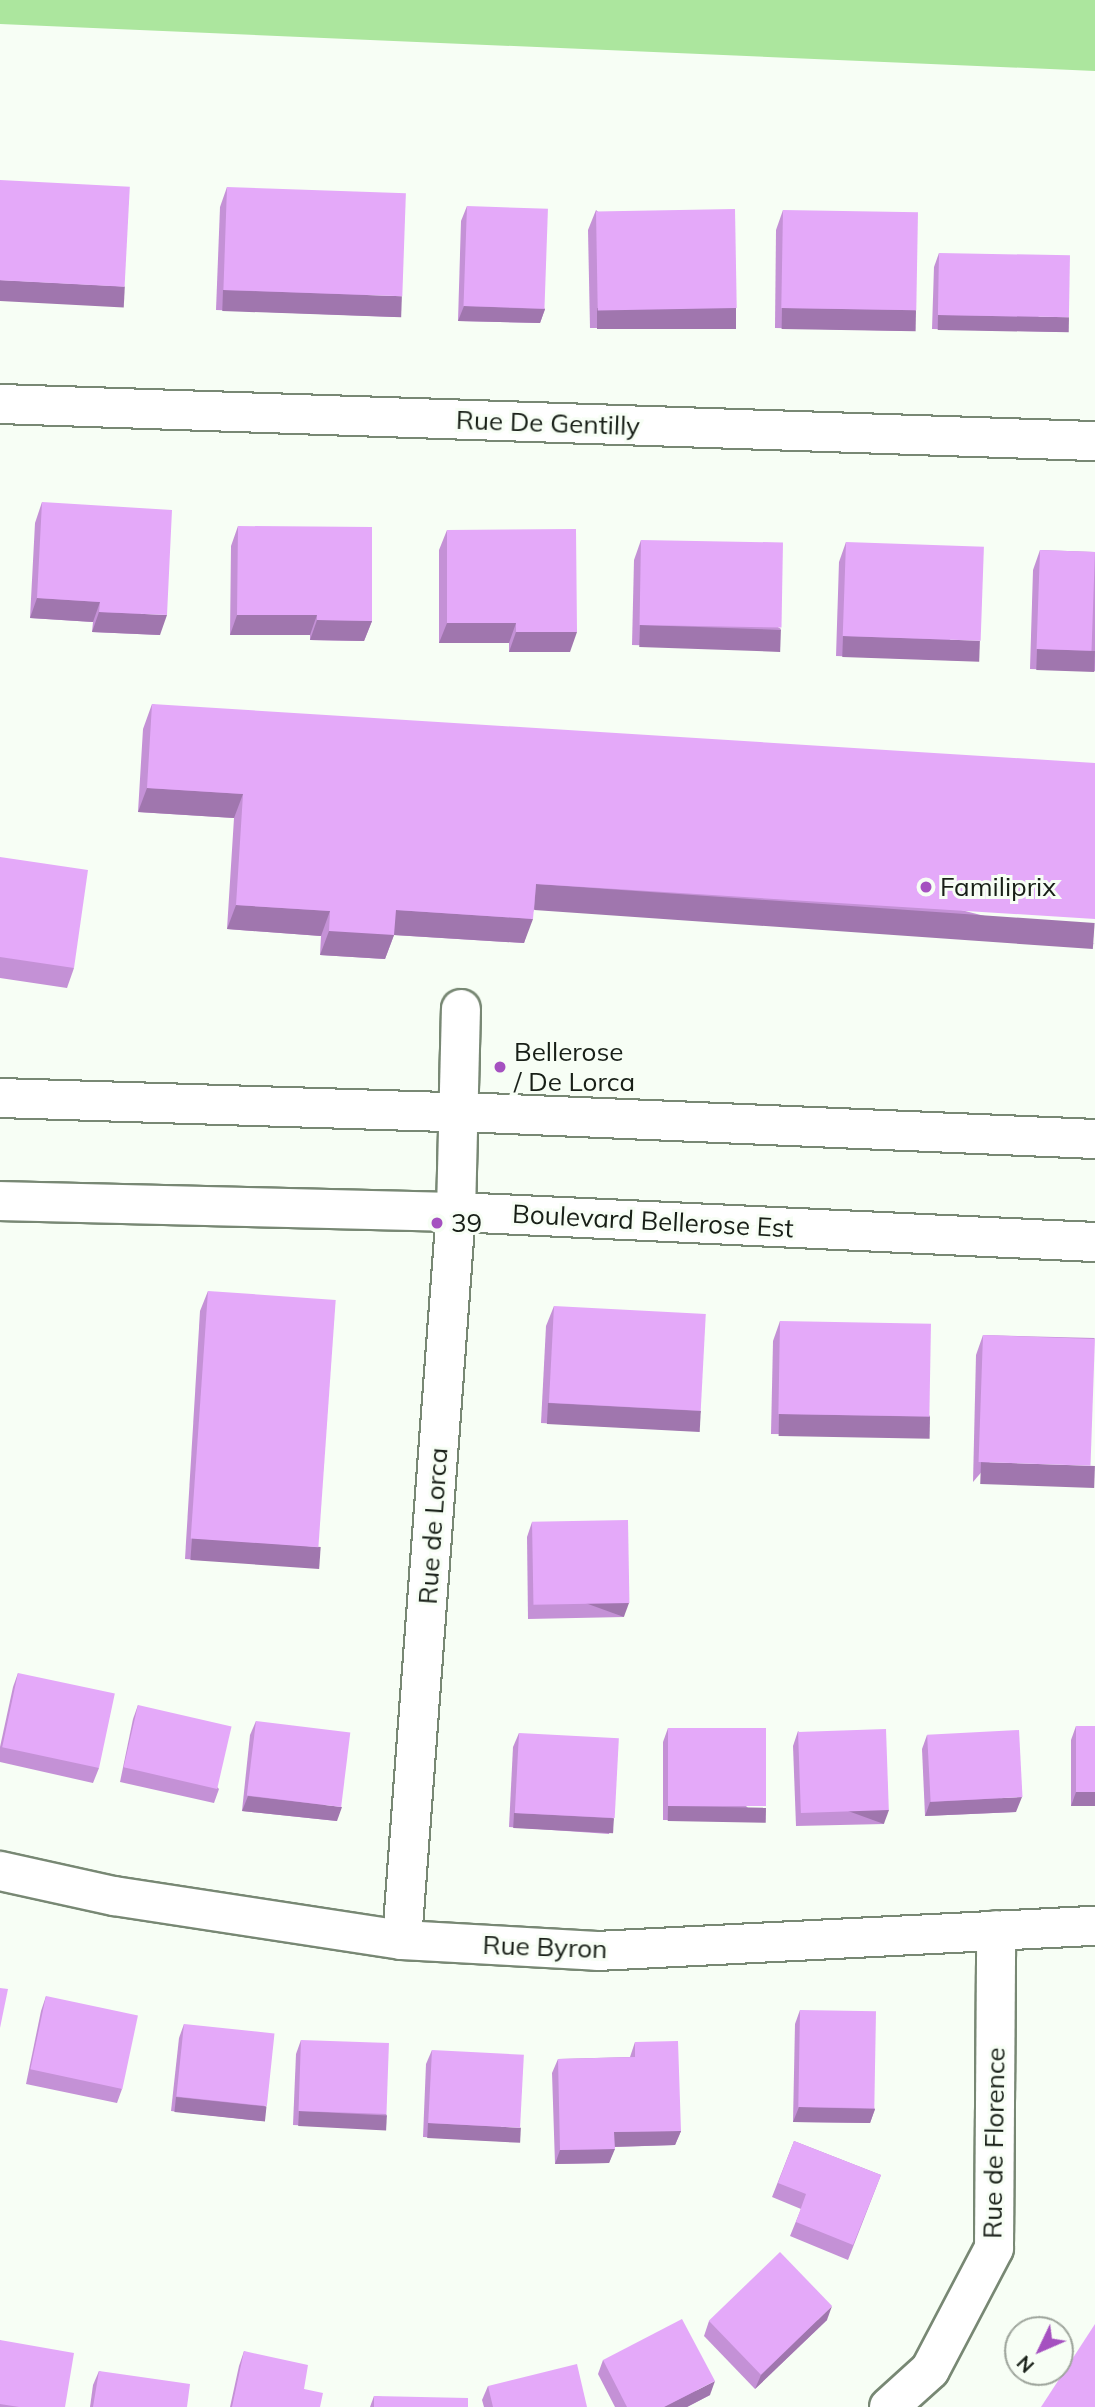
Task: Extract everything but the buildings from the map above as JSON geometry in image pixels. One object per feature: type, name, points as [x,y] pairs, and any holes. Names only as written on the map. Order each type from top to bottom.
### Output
[{"type":"street","name":"Rue De Gentilly","points":[[0,404],[1095,441]]},
{"type":"street","name":"Rue de Lorca","points":[[402,1940],[456,1212],[461,1009]]},
{"type":"street","points":[[0,1098],[457,1112],[1095,1139]]},
{"type":"street","name":"Boulevard Bellerose Est","points":[[0,1201],[456,1212],[1095,1242]]},
{"type":"street","name":"Rue Byron","points":[[0,1871],[114,1896],[402,1940],[597,1951],[1095,1926]]},
{"type":"street","name":"Rue de Florence","points":[[889,2407],[930,2370],[994,2248],[996,1930]]},
{"type":"green space","points":[[0,0],[1095,0],[1095,71],[0,24]]},
{"type":"place","name":"Familiprix","points":[[926,887]]},
{"type":"place","name":"Bellerose / De Lorca","points":[[500,1067]]},
{"type":"place","name":"39","points":[[437,1223]]}]
